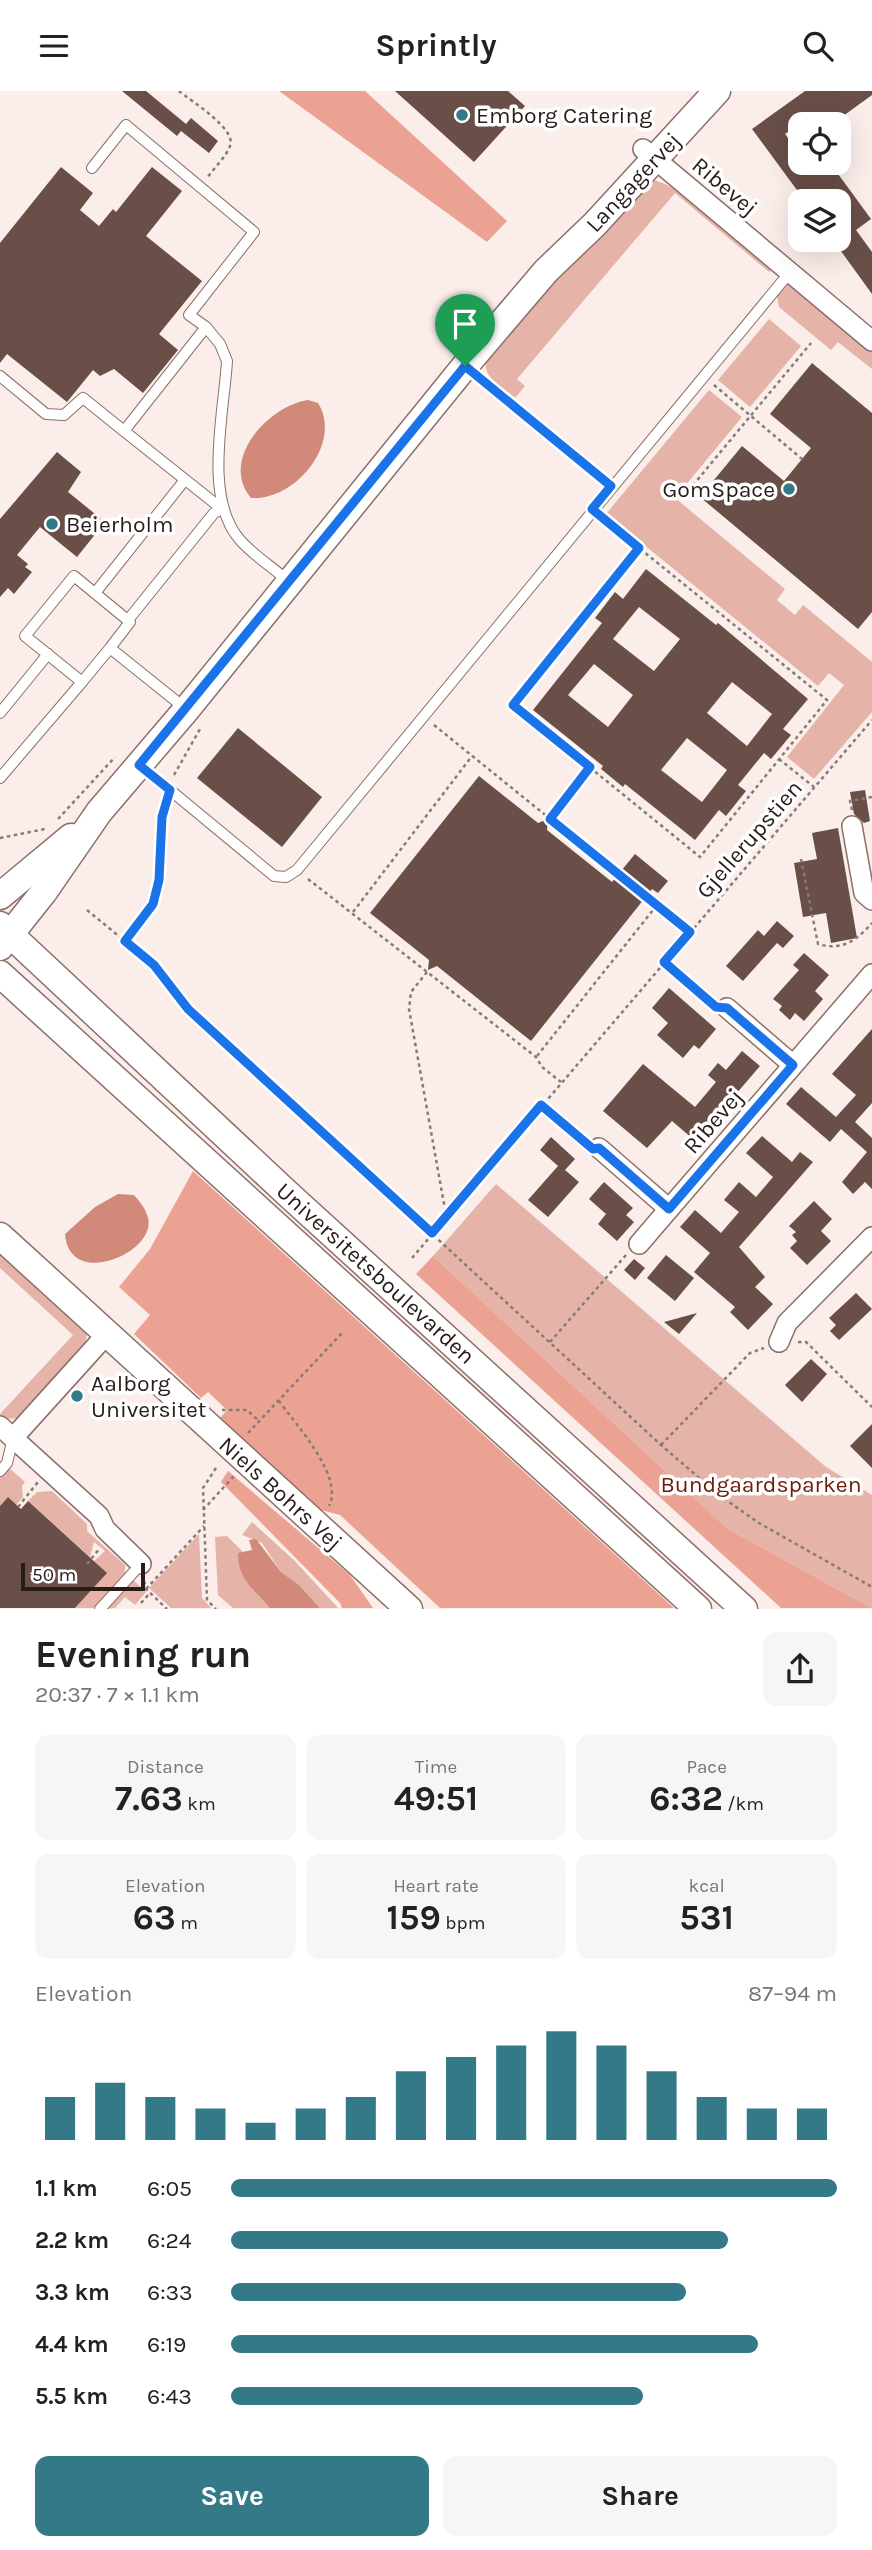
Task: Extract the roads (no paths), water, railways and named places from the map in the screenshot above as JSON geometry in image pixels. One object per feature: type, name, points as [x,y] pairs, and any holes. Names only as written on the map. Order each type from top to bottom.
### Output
[{"type":"main road","name":"Langagervej","points":[[649,154],[696,91]]},
{"type":"main road","name":"Langagervej","points":[[4,935],[99,812],[131,757],[195,715],[290,583],[465,366],[547,271],[585,216],[717,91]]},
{"type":"main road","name":"Langagervej","points":[[0,896],[99,812]]},
{"type":"main road","name":"Universitetsboulevarden","points":[[4,935],[744,1608]]},
{"type":"main road","name":"Universitetsboulevarden","points":[[0,974],[698,1608]]},
{"type":"main road","name":"Niels Bohrs Vej","points":[[0,1236],[408,1608]]},
{"type":"street","name":"Ribevej","points":[[649,154],[872,341]]},
{"type":"street","points":[[852,827],[864,893],[872,900]]},
{"type":"street","name":"Ribevej","points":[[639,1244],[872,974]]},
{"type":"street","points":[[727,1008],[793,1065]]},
{"type":"street","points":[[599,1148],[669,1209]]},
{"type":"street","points":[[779,1342],[787,1323],[872,1237]]},
{"type":"street","points":[[107,1333],[6,1432],[99,1516],[105,1529],[141,1564]]},
{"type":"lane","points":[[92,168],[126,125],[254,232],[189,314],[206,327],[220,344],[228,362],[218,487],[222,509],[241,541],[290,583]]},
{"type":"lane","points":[[131,757],[274,876],[286,877],[297,870],[790,272]]},
{"type":"lane","points":[[124,431],[206,327]]},
{"type":"lane","points":[[465,366],[611,486]]},
{"type":"lane","points":[[0,376],[46,414],[64,415],[83,398],[222,509]]},
{"type":"lane","points":[[95,593],[184,481]]},
{"type":"lane","points":[[0,778],[110,648],[130,622],[128,620],[214,513],[222,509]]},
{"type":"lane","points":[[82,682],[25,636],[74,576],[128,620]]},
{"type":"lane","points":[[110,648],[195,715]]},
{"type":"lane","points":[[0,713],[48,654]]},
{"type":"lane","points":[[0,1471],[7,1463],[6,1432]]},
{"type":"lane","points":[[100,1608],[141,1564]]},
{"type":"place","name":"Emborg Catering","points":[[462,115]]},
{"type":"place","name":"GomSpace","points":[[789,489]]},
{"type":"place","name":"Beierholm","points":[[52,524]]},
{"type":"place","name":"Aalborg Universitet","points":[[77,1396]]},
{"type":"park label","name":"Bundgaardsparken","points":[[761,1484]]}]
